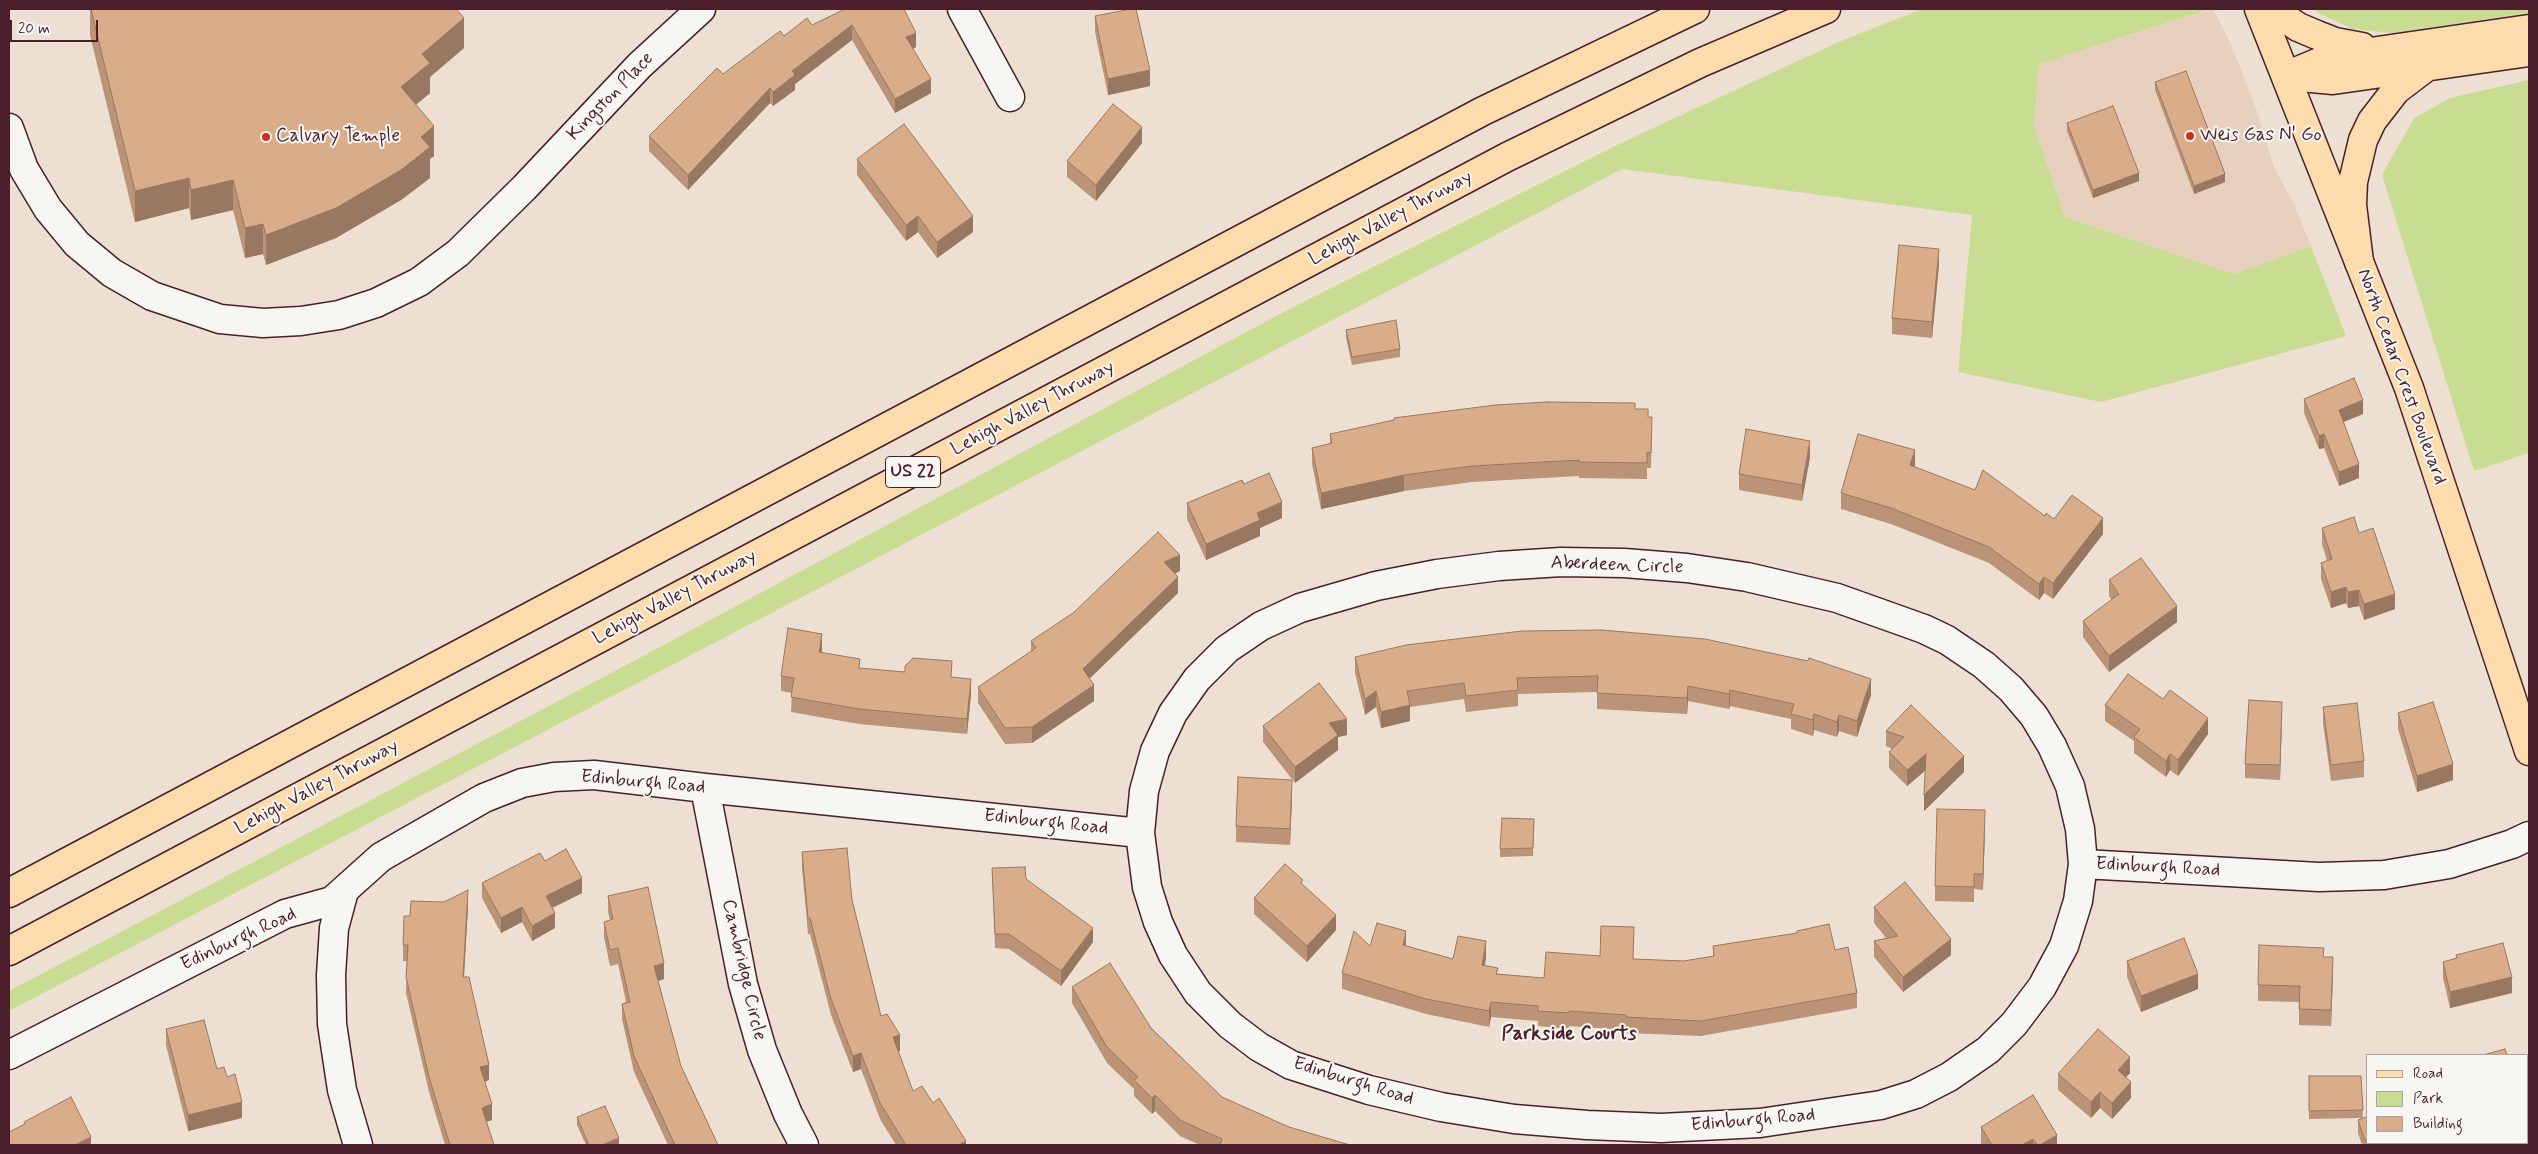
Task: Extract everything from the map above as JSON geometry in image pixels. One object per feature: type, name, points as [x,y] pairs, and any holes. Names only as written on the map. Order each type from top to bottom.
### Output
[{"type":"main road","name":"US 22","points":[[9,893],[1474,116],[1580,63],[1695,9]]},
{"type":"main road","name":"Lehigh Valley Thruway","points":[[9,951],[1507,157],[1691,67],[1826,9]]},
{"type":"main road","name":"North Cedar Crest Boulevard","points":[[2258,9],[2408,388],[2529,751]]},
{"type":"main road","points":[[2272,9],[2298,26],[2335,42],[2383,50]]},
{"type":"main road","points":[[2286,76],[2330,58],[2529,29]]},
{"type":"main road","points":[[2286,76],[2332,80],[2529,52]]},
{"type":"main road","points":[[2359,262],[2352,205],[2353,182],[2363,140],[2372,122],[2396,90],[2428,66]]},
{"type":"street","name":"Kingston Place","points":[[9,128],[24,169],[48,209],[77,244],[112,273],[152,296],[220,319],[263,323],[301,321],[339,315],[376,303],[419,282],[458,253],[524,188],[640,65],[702,9]]},
{"type":"street","points":[[962,9],[1010,97]]},
{"type":"street","name":"Aberdeen Circle","points":[[1140,833],[1144,791],[1155,751],[1173,713],[1197,679],[1227,649],[1261,626],[1300,608],[1376,586],[1437,574],[1553,563],[1624,563],[1687,568],[1747,577],[1837,598],[1924,629],[1948,640],[1984,665],[2010,689],[2034,716],[2052,746],[2070,786],[2080,829],[2083,864]]},
{"type":"street","name":"Edinburgh Road","points":[[9,1055],[285,914],[332,901],[380,857],[484,798],[522,783],[554,777],[594,775],[1140,833],[1147,887],[1158,922],[1173,955],[1198,993],[1230,1025],[1267,1052],[1291,1065],[1352,1084],[1441,1107],[1661,1136],[1835,1113],[1881,1105],[1916,1094],[1950,1077],[1988,1050],[2014,1024],[2042,987],[2064,946],[2078,901],[2083,864],[2319,877],[2384,875],[2449,864],[2512,844],[2529,836]]},
{"type":"street","name":"Cambridge Circle","points":[[705,788],[746,993],[762,1050],[788,1114],[804,1145]]},
{"type":"street","points":[[344,892],[334,928],[330,974],[332,1024],[342,1090],[358,1145]]},
{"type":"shaded area","points":[[2213,9],[2231,44],[2257,111],[2274,167],[2294,204],[2311,246],[2234,274],[2065,217],[2034,127],[2039,64]]},
{"type":"green space","points":[[1922,9],[2211,9],[2039,64],[2034,127],[2065,217],[2234,274],[2311,246],[2346,336],[2101,402],[1958,372],[1972,215],[1622,169],[9,1011],[9,991],[615,671],[1293,307],[1621,143],[1841,41]]},
{"type":"green space","points":[[2314,9],[2529,9],[2529,13],[2392,33],[2353,29],[2318,13]]},
{"type":"green space","points":[[2529,80],[2529,453],[2474,471],[2382,175],[2414,118],[2450,98]]},
{"type":"building","name":"Calvary Temple","points":[[91,9],[456,9],[464,18],[422,54],[430,63],[401,87],[434,126],[421,137],[430,147],[401,170],[336,208],[266,235],[263,224],[245,228],[233,180],[191,190],[189,178],[135,191]]},
{"type":"building","points":[[845,9],[904,9],[916,33],[906,37],[931,79],[895,99],[852,25],[792,71],[795,75],[773,92],[770,88],[688,175],[649,136],[717,68],[723,74],[780,31],[784,36],[807,18],[812,25]]},
{"type":"building","points":[[1136,9],[1150,70],[1108,79],[1095,16]]},
{"type":"building","name":"Weis Gas N' Go","points":[[2186,71],[2225,174],[2194,186],[2155,82]]},
{"type":"building","points":[[1113,104],[1142,127],[1096,185],[1067,161]]},
{"type":"building","points":[[2113,106],[2139,173],[2093,190],[2067,123]]},
{"type":"building","points":[[904,124],[973,216],[937,242],[918,216],[906,225],[857,159]]},
{"type":"building","points":[[1899,245],[1939,249],[1932,322],[1892,318]]},
{"type":"building","points":[[1396,320],[1400,349],[1352,357],[1346,330]]},
{"type":"building","points":[[2354,378],[2363,400],[2339,410],[2359,464],[2339,472],[2324,434],[2319,436],[2304,399]]},
{"type":"building","points":[[1547,402],[1635,403],[1635,409],[1648,409],[1648,417],[1652,417],[1651,453],[1647,452],[1647,463],[1579,462],[1579,460],[1472,466],[1404,475],[1321,493],[1312,448],[1332,443],[1330,434],[1394,420],[1394,418],[1495,405]]},
{"type":"building","points":[[1746,429],[1810,441],[1802,485],[1739,474]]},
{"type":"building","points":[[1858,434],[1915,450],[1910,465],[1975,490],[1983,470],[2045,516],[2046,513],[2054,519],[2072,495],[2103,518],[2053,583],[2044,577],[2039,584],[1989,547],[1891,508],[1841,493]]},
{"type":"building","points":[[1269,473],[1282,502],[1257,513],[1260,520],[1206,544],[1187,503],[1242,480],[1244,484]]},
{"type":"building","points":[[2354,517],[2359,533],[2373,528],[2395,594],[2364,604],[2359,590],[2348,592],[2346,587],[2331,592],[2321,563],[2332,559],[2322,528]]},
{"type":"building","points":[[1158,532],[1180,555],[1164,562],[1178,577],[1083,669],[1094,685],[1032,727],[1005,728],[978,687],[1036,648],[1031,641],[1073,613]]},
{"type":"building","points":[[2141,558],[2177,606],[2109,656],[2083,621],[2119,594],[2109,580]]},
{"type":"building","points":[[788,628],[822,634],[819,652],[860,659],[859,668],[905,672],[905,666],[913,658],[952,661],[951,677],[971,679],[967,719],[859,709],[791,697],[794,678],[781,676]]},
{"type":"building","points":[[1602,630],[1705,639],[1808,661],[1809,658],[1871,679],[1857,721],[1839,715],[1837,722],[1814,714],[1813,720],[1791,714],[1794,704],[1730,690],[1729,694],[1688,686],[1687,698],[1597,693],[1598,676],[1517,678],[1518,690],[1466,696],[1464,683],[1407,691],[1410,705],[1381,712],[1376,691],[1365,699],[1355,657],[1406,645],[1522,631]]},
{"type":"building","points":[[2128,674],[2163,699],[2170,690],[2208,718],[2178,760],[2170,754],[2166,761],[2134,737],[2140,729],[2105,705]]},
{"type":"building","points":[[1319,683],[1347,719],[1329,723],[1338,735],[1295,767],[1263,726]]},
{"type":"building","points":[[2249,700],[2282,702],[2280,765],[2245,764]]},
{"type":"building","points":[[2433,702],[2453,764],[2417,776],[2398,713]]},
{"type":"building","points":[[2357,703],[2364,761],[2331,765],[2323,707]]},
{"type":"building","points":[[1911,705],[1964,756],[1924,795],[1926,754],[1907,770],[1889,752],[1904,737],[1886,731]]},
{"type":"building","points":[[1238,777],[1292,780],[1290,829],[1236,826]]},
{"type":"building","points":[[1937,809],[1985,810],[1983,874],[1974,874],[1974,887],[1935,886]]},
{"type":"building","points":[[1502,818],[1534,819],[1533,848],[1500,849]]},
{"type":"building","points":[[847,848],[852,900],[881,1016],[887,1014],[900,1035],[893,1037],[913,1091],[922,1086],[933,1103],[939,1098],[966,1141],[959,1145],[906,1145],[880,1103],[861,1053],[853,1056],[831,999],[810,918],[808,918],[802,852]]},
{"type":"building","points":[[566,849],[582,878],[546,896],[555,913],[532,926],[522,907],[501,918],[482,883],[540,853],[545,861]]},
{"type":"building","points":[[1285,864],[1303,880],[1301,883],[1336,915],[1307,946],[1254,898]]},
{"type":"building","points":[[1025,867],[1026,879],[1093,928],[1061,971],[1009,934],[995,934],[992,868]]},
{"type":"building","points":[[1905,882],[1951,939],[1903,977],[1874,941],[1898,936],[1874,907]]},
{"type":"building","points":[[648,887],[664,963],[654,966],[681,1066],[718,1145],[675,1145],[634,1056],[622,1004],[630,1002],[618,948],[610,950],[604,922],[613,919],[608,896]]},
{"type":"building","points":[[468,890],[463,977],[469,977],[489,1065],[480,1067],[492,1104],[482,1108],[494,1145],[450,1145],[429,1077],[406,977],[408,945],[403,945],[404,916],[410,916],[411,901],[444,902]]},
{"type":"building","points":[[1377,923],[1406,931],[1403,945],[1453,959],[1458,936],[1486,941],[1482,965],[1498,968],[1496,974],[1544,978],[1546,952],[1600,956],[1601,926],[1634,927],[1633,959],[1684,961],[1714,956],[1713,946],[1797,933],[1797,931],[1829,924],[1835,950],[1848,947],[1857,993],[1701,1021],[1626,1017],[1626,1015],[1569,1011],[1569,1013],[1538,1011],[1538,1006],[1491,1002],[1489,1011],[1426,999],[1342,973],[1354,931],[1370,946]]},
{"type":"building","points":[[2184,938],[2198,974],[2141,996],[2127,961]]},
{"type":"building","points":[[2503,943],[2512,977],[2450,992],[2443,962],[2457,958],[2456,955]]},
{"type":"building","points":[[2259,945],[2324,948],[2323,957],[2333,957],[2331,1010],[2299,1009],[2300,986],[2258,985]]},
{"type":"building","points":[[1110,963],[1151,1028],[1222,1097],[1289,1127],[1350,1145],[1220,1145],[1222,1139],[1180,1120],[1155,1095],[1152,1098],[1134,1080],[1138,1077],[1107,1047],[1072,987]]},
{"type":"building","points":[[204,1020],[217,1069],[224,1067],[227,1077],[235,1074],[242,1102],[188,1115],[166,1029]]},
{"type":"building","points":[[2098,1029],[2130,1057],[2118,1070],[2131,1082],[2112,1103],[2100,1092],[2091,1102],[2058,1074]]},
{"type":"building","points":[[2505,1049],[2507,1054],[2487,1054]]},
{"type":"building","points":[[2528,1066],[2529,1066],[2529,1144],[2528,1140]]},
{"type":"building","points":[[2309,1076],[2361,1076],[2363,1110],[2309,1111]]},
{"type":"building","points":[[2033,1095],[2057,1135],[2040,1145],[2037,1145],[2033,1139],[2022,1145],[1992,1145],[1981,1127]]},
{"type":"building","points":[[71,1097],[91,1137],[75,1145],[9,1145],[9,1132]]},
{"type":"building","points":[[605,1106],[619,1138],[602,1145],[589,1145],[577,1117]]},
{"type":"building","points":[[2366,1117],[2366,1142],[2358,1120]]},
{"type":"building","points":[[2367,1144],[2404,1145],[2367,1145]]},
{"type":"place","name":"Weis Gas N' Go","points":[[2190,136]]},
{"type":"place","name":"Calvary Temple","points":[[266,137]]},
{"type":"district","name":"Parkside Courts","points":[[1569,1035]]}]
